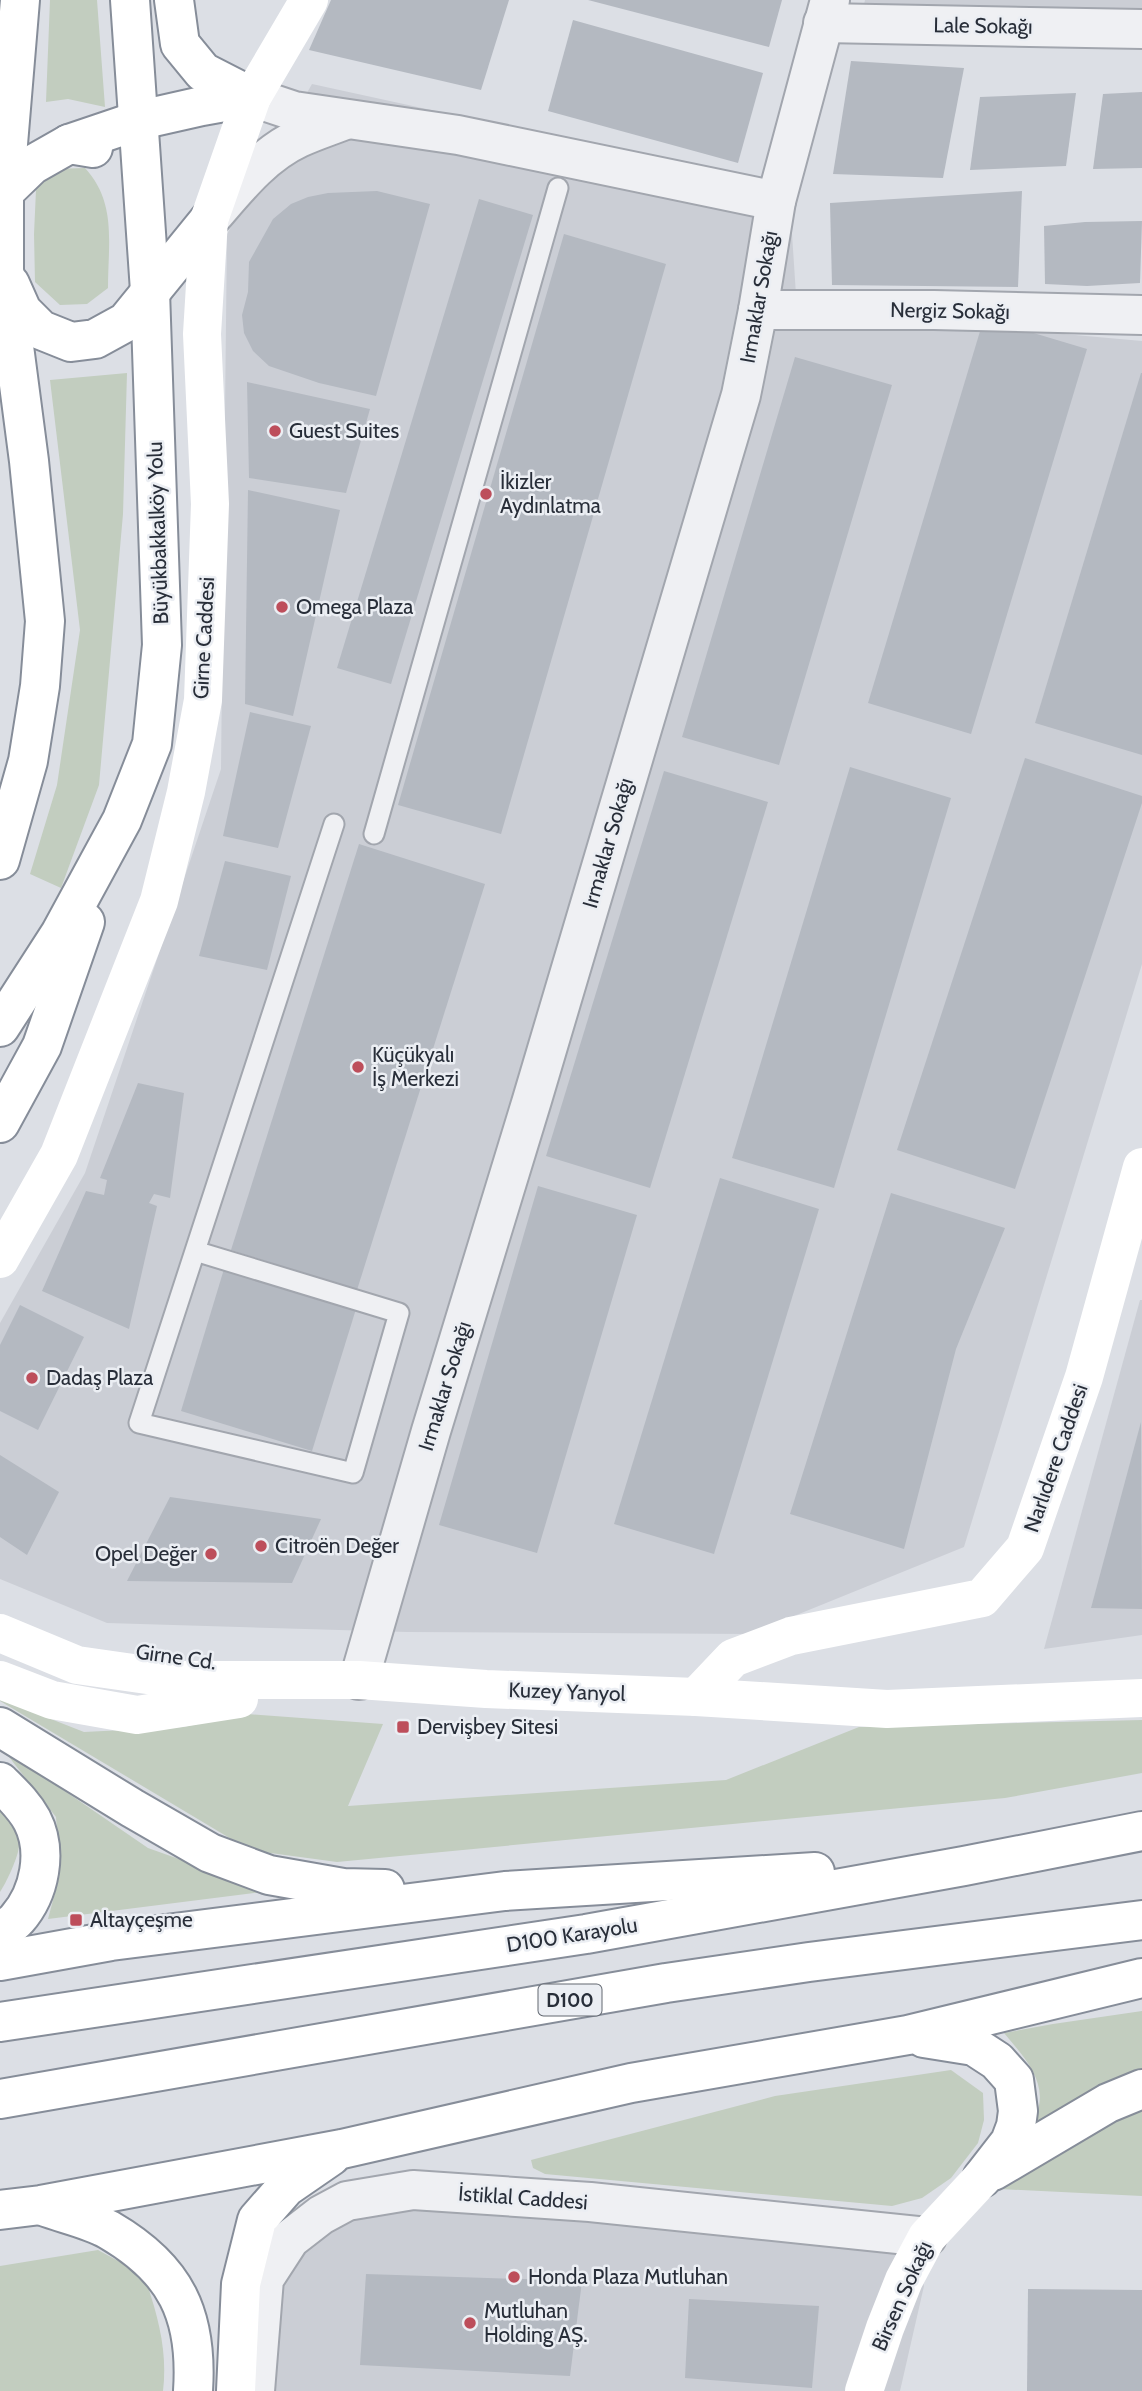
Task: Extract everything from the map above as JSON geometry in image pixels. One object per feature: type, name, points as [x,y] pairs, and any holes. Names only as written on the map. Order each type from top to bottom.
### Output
[{"type":"main road","points":[[0,860],[28,761],[40,686],[45,621],[30,461],[7,371],[4,192],[20,0]]},
{"type":"main road","name":"Büyükbakkalköy Yolu","points":[[0,1027],[60,934],[122,820],[152,744],[162,645],[150,291],[130,0]]},
{"type":"main road","points":[[174,0],[180,44],[203,72],[252,97]]},
{"type":"main road","name":"Girne Caddesi","points":[[0,1259],[59,1156],[159,901],[186,792],[203,700],[210,504],[202,334],[209,220],[252,97],[309,0]]},
{"type":"main road","points":[[4,192],[32,165],[69,144],[140,120],[252,97]]},
{"type":"main road","points":[[69,144],[109,151],[143,171]]},
{"type":"main road","points":[[4,270],[22,311],[41,330],[71,342],[95,339],[127,322],[209,220]]},
{"type":"main road","points":[[0,1123],[42,1046],[122,820]]},
{"type":"main road","name":"Narlıdere Caddesi","points":[[696,1697],[733,1658],[790,1636],[982,1598],[1025,1548],[1084,1377],[1142,1167]]},
{"type":"main road","name":"Girne Cd.","points":[[0,1610],[76,1642],[145,1654],[359,1680]]},
{"type":"main road","name":"Kuzey Yanyol","points":[[0,1633],[77,1665],[182,1680],[359,1680],[887,1709],[1142,1698]]},
{"type":"main road","points":[[0,1680],[52,1700],[137,1715],[359,1680]]},
{"type":"main road","points":[[0,1727],[210,1853],[269,1875],[343,1888],[505,1891]]},
{"type":"main road","points":[[0,1782],[20,1803],[33,1823],[40,1849],[40,1871],[33,1895],[17,1919],[0,1932]]},
{"type":"main road","name":"D100 Karayolu","points":[[0,2022],[586,1934],[1142,1831]]},
{"type":"main road","points":[[0,1961],[111,1941],[505,1891],[825,1871],[964,1866]]},
{"type":"main road","name":"D100","points":[[0,2099],[666,1983],[822,1960],[1142,1920]]},
{"type":"main road","points":[[0,2210],[41,2205],[342,2149],[631,2083],[908,2035],[1142,1978]]},
{"type":"main road","points":[[908,2035],[974,2046],[997,2061],[1014,2080],[1018,2111],[1016,2126],[1010,2142],[982,2178]]},
{"type":"main road","points":[[982,2178],[1108,2103],[1142,2089]]},
{"type":"main road","points":[[236,2391],[241,2284],[257,2220],[286,2187],[342,2149]]},
{"type":"main road","name":"Birsen Sokağı","points":[[864,2391],[904,2280],[927,2237],[982,2178]]},
{"type":"main road","points":[[41,2205],[108,2230],[155,2263],[181,2298],[193,2339],[193,2391]]},
{"type":"street","name":"Lale Sokağı","points":[[827,12],[1142,29]]},
{"type":"street","name":"Irmaklar Sokağı","points":[[359,1680],[741,395],[776,201],[827,12]]},
{"type":"street","points":[[252,97],[294,110],[458,135],[776,201]]},
{"type":"street","points":[[209,220],[268,157],[297,139],[348,118]]},
{"type":"street","name":"Nergiz Sokağı","points":[[758,310],[934,310],[1142,315]]},
{"type":"street","name":"İstiklal Caddesi","points":[[256,2391],[264,2279],[290,2239],[321,2215],[347,2201],[413,2190],[590,2202],[927,2237]]},
{"type":"lane","points":[[374,834],[558,188]]},
{"type":"lane","points":[[195,1251],[399,1313],[352,1473],[139,1423],[334,824]]},
{"type":"shaded area","points":[[865,0],[1142,0],[1142,8],[862,13]]},
{"type":"shaded area","points":[[312,84],[789,188],[797,310],[1142,341],[1142,964],[964,1547],[750,1634],[407,1632],[107,1623],[0,1579],[0,1323],[85,1173],[221,769],[227,234]]},
{"type":"shaded area","points":[[1140,1300],[1142,1635],[1044,1649]]},
{"type":"shaded area","points":[[348,2199],[914,2245],[924,2286],[900,2391],[267,2391],[284,2280]]},
{"type":"green space","points":[[50,0],[97,0],[105,107],[68,99],[46,102]]},
{"type":"green space","points":[[85,168],[102,195],[109,224],[108,288],[87,304],[60,305],[35,282],[36,190],[52,169]]},
{"type":"green space","points":[[127,373],[123,514],[99,785],[61,888],[30,874],[57,785],[80,630],[50,380]]},
{"type":"green space","points":[[0,1699],[84,1732],[183,1727],[247,1714],[383,1724],[348,1806],[726,1780],[859,1727],[1142,1720],[1142,1773],[1005,1798],[337,1862],[263,1852],[243,1846]]},
{"type":"green space","points":[[2,1748],[148,1848],[269,1891],[48,1919],[60,1874],[56,1817]]},
{"type":"green space","points":[[0,1806],[12,1824],[19,1845],[15,1862],[0,1892]]},
{"type":"green space","points":[[1142,2011],[1142,2073],[1039,2129],[1031,2123],[1038,2110],[1039,2086],[1028,2063],[1004,2033]]},
{"type":"green space","points":[[951,2070],[983,2093],[984,2120],[978,2143],[951,2178],[922,2198],[892,2206],[545,2174],[533,2168],[531,2160],[775,2096]]},
{"type":"green space","points":[[1142,2101],[1142,2196],[1000,2189],[1065,2141]]},
{"type":"green space","points":[[98,2250],[144,2275],[163,2346],[163,2391],[0,2391],[0,2266]]},
{"type":"building","points":[[331,0],[509,0],[481,90],[309,50]]},
{"type":"building","points":[[588,0],[782,0],[769,47]]},
{"type":"building","points":[[573,20],[763,73],[738,163],[548,111]]},
{"type":"building","points":[[851,61],[964,68],[943,178],[833,174]]},
{"type":"building","points":[[1142,92],[1142,168],[1093,169],[1103,94]]},
{"type":"building","points":[[1076,93],[1066,166],[970,170],[980,97]]},
{"type":"building","points":[[377,191],[430,204],[376,396],[319,383],[269,366],[253,351],[244,333],[242,315],[248,292],[249,262],[273,219],[291,204],[308,197],[328,193]]},
{"type":"building","points":[[1022,191],[1018,287],[832,285],[830,203]]},
{"type":"building","points":[[479,199],[533,215],[391,684],[337,668]]},
{"type":"building","points":[[1142,221],[1140,283],[1087,286],[1045,284],[1044,226]]},
{"type":"building","points":[[564,234],[666,264],[501,834],[398,805]]},
{"type":"building","points":[[984,318],[1087,349],[971,734],[868,703]]},
{"type":"building","points":[[795,357],[892,385],[779,765],[682,737]]},
{"type":"building","points":[[1142,373],[1142,755],[1035,723]]},
{"type":"building","points":[[247,382],[370,409],[346,493],[249,478]]},
{"type":"building","name":"Omega Plaza","points":[[248,490],[340,510],[293,716],[245,704]]},
{"type":"building","points":[[250,712],[311,726],[278,848],[223,836]]},
{"type":"building","points":[[1025,758],[1142,796],[1142,803],[1015,1189],[897,1150]]},
{"type":"building","points":[[850,767],[951,798],[834,1188],[732,1158]]},
{"type":"building","points":[[664,771],[768,802],[650,1188],[546,1156]]},
{"type":"building","name":"Küçükyalı İş Merkezi","points":[[359,844],[485,884],[357,1290],[231,1250]]},
{"type":"building","points":[[225,861],[291,876],[267,970],[199,956]]},
{"type":"building","points":[[138,1083],[184,1093],[170,1198],[154,1194],[149,1203],[157,1206],[129,1329],[42,1291],[86,1191],[104,1195],[107,1180],[100,1178]]},
{"type":"building","points":[[720,1178],[819,1209],[714,1554],[614,1524]]},
{"type":"building","points":[[538,1186],[637,1215],[537,1553],[439,1525]]},
{"type":"building","points":[[891,1193],[1005,1228],[956,1349],[904,1549],[790,1514]]},
{"type":"building","points":[[224,1269],[356,1309],[312,1451],[181,1411]]},
{"type":"building","name":"Dadaş Plaza","points":[[20,1305],[84,1337],[38,1430],[0,1411],[0,1345]]},
{"type":"building","points":[[1141,1422],[1142,1609],[1091,1608]]},
{"type":"building","points":[[0,1455],[59,1492],[27,1555],[0,1537]]},
{"type":"building","points":[[170,1497],[321,1519],[292,1583],[127,1581]]},
{"type":"building","name":"Mutluhan Holding AŞ.","points":[[366,2274],[582,2281],[570,2376],[360,2365]]},
{"type":"building","points":[[1028,2289],[1142,2290],[1142,2391],[1027,2391]]},
{"type":"building","points":[[689,2299],[819,2306],[812,2388],[685,2378]]},
{"type":"place","name":"Guest Suites","points":[[275,431]]},
{"type":"place","name":"İkizler Aydınlatma","points":[[486,494]]},
{"type":"place","name":"Omega Plaza","points":[[282,607]]},
{"type":"place","name":"Küçükyalı İş Merkezi","points":[[358,1067]]},
{"type":"place","name":"Dadaş Plaza","points":[[32,1378]]},
{"type":"place","name":"Citroën Değer","points":[[261,1546]]},
{"type":"place","name":"Opel Değer","points":[[211,1554]]},
{"type":"place","name":"Dervişbey Sitesi","points":[[403,1727]]},
{"type":"place","name":"Altayçeşme","points":[[76,1920]]},
{"type":"place","name":"Honda Plaza Mutluhan","points":[[514,2277]]},
{"type":"place","name":"Mutluhan Holding AŞ.","points":[[470,2323]]}]
